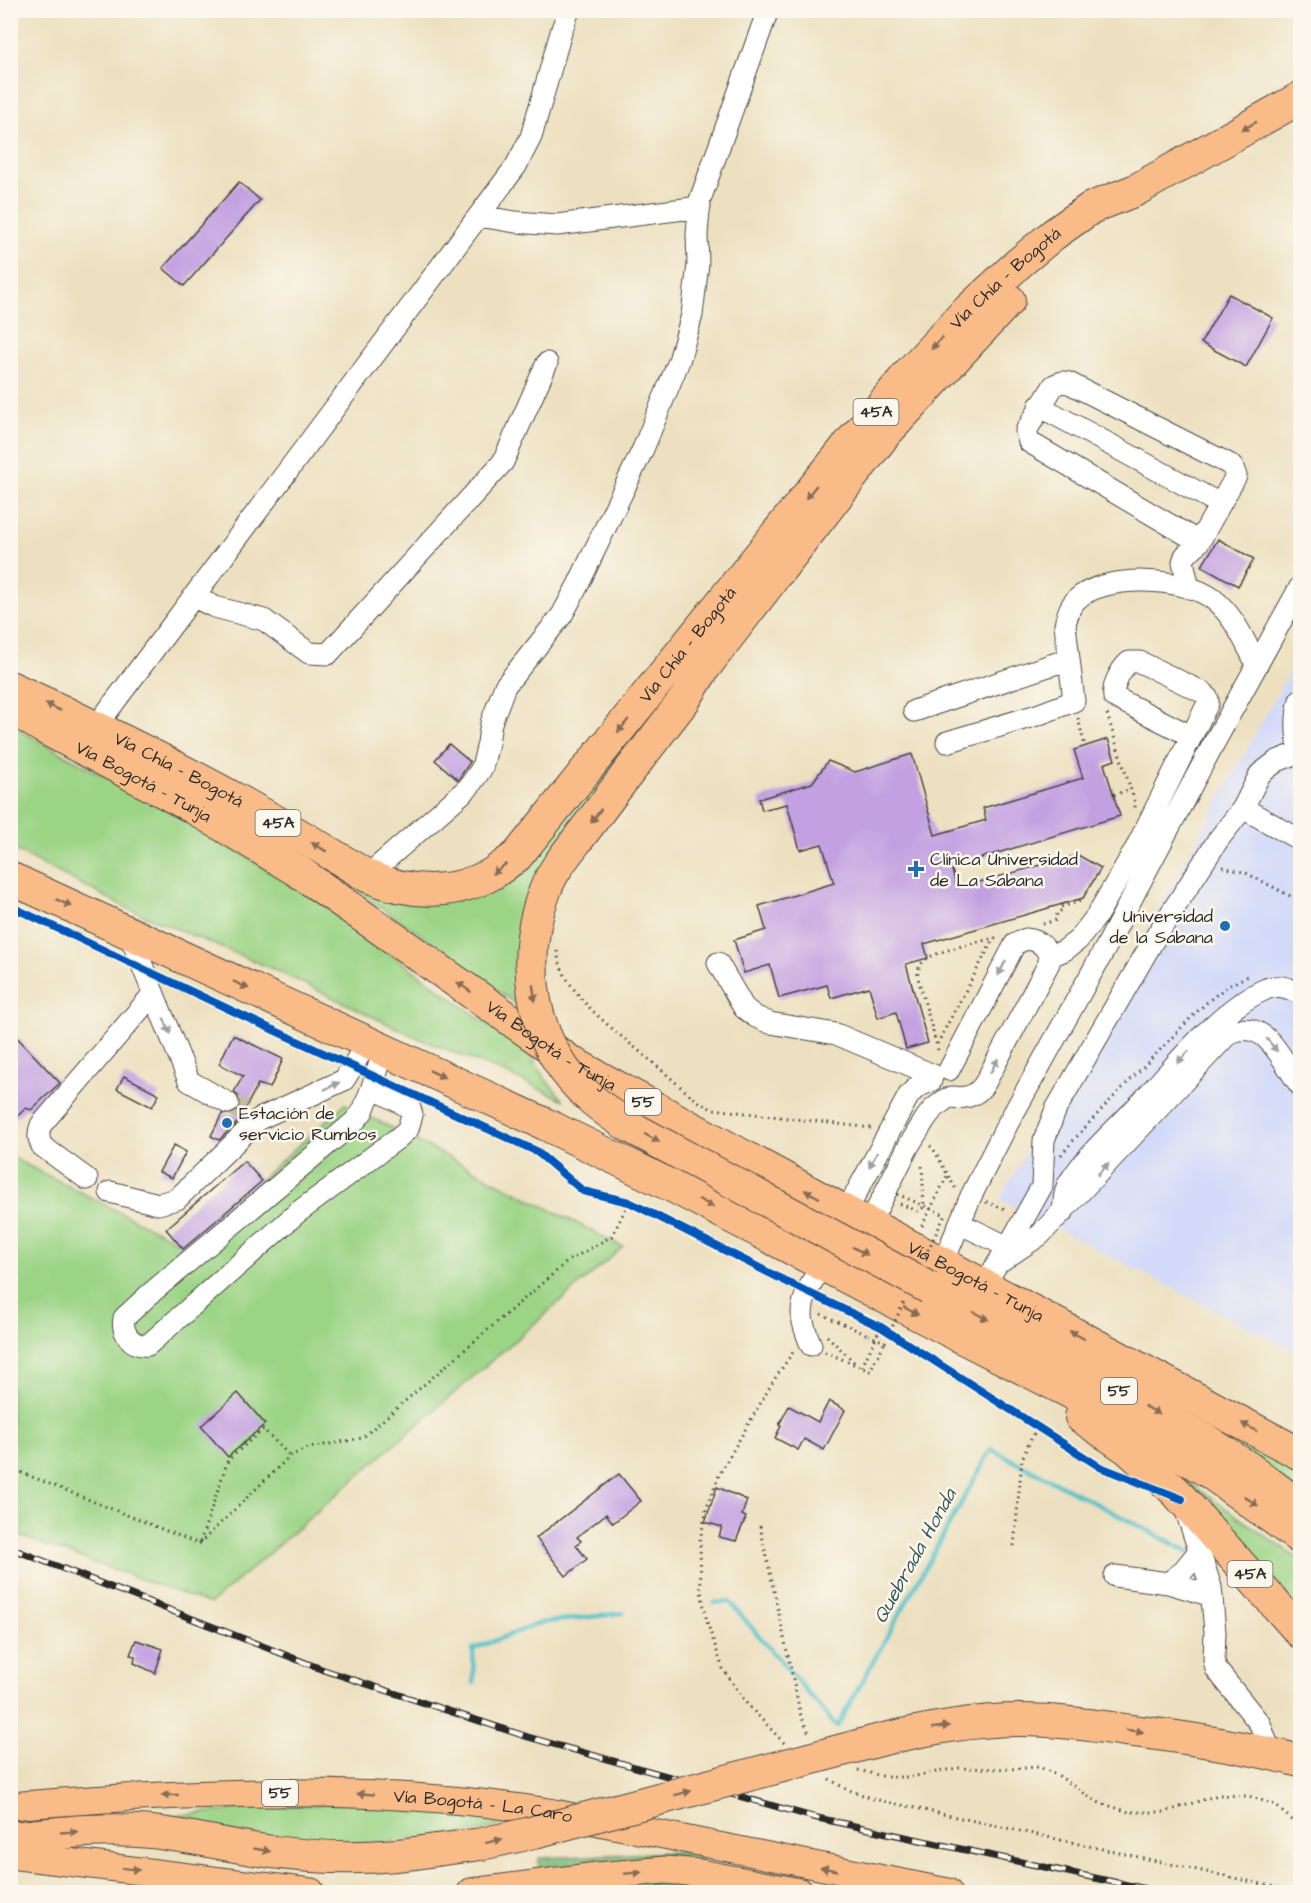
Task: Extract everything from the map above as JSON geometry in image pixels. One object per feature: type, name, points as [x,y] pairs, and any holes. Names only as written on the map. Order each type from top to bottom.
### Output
[{"type":"highway","name":"Vía Chía - Bogotá","points":[[10,687],[204,781],[249,805],[367,876],[385,884],[424,891],[445,890],[491,874],[517,856],[845,449],[962,316],[1019,263],[1091,208],[1137,190],[1300,98]]},
{"type":"highway","points":[[936,1276],[627,1125],[579,1088],[559,1061],[540,1021],[533,995],[531,956],[534,925],[546,888],[559,864],[685,699],[704,668],[775,578],[891,439],[919,399],[958,352],[1014,295],[1089,227],[1137,190]]},
{"type":"highway","name":"Vía Bogotá - Tunja","points":[[10,707],[46,729],[194,808],[298,871],[571,1062],[857,1218],[936,1276],[997,1265],[1300,1454]]},
{"type":"highway","name":"55","points":[[10,878],[616,1158],[822,1264],[887,1314],[963,1338],[1115,1415],[1209,1472],[1300,1538]]},
{"type":"highway","name":"55","points":[[936,1276],[1204,1439],[1249,1468],[1300,1506]]},
{"type":"highway","name":"45A","points":[[963,1338],[1128,1449],[1182,1499],[1300,1632]]},
{"type":"highway","points":[[10,1838],[120,1830],[151,1832],[273,1852],[319,1856],[410,1854],[480,1844],[527,1834],[884,1739],[934,1728],[1020,1720],[1075,1723],[1152,1733],[1286,1758]]},
{"type":"main road","name":"Vía Bogotá - La Caro","points":[[10,1806],[160,1795],[284,1793],[368,1794],[500,1805],[561,1815],[948,1893]]},
{"type":"main road","points":[[10,1855],[208,1886],[311,1893]]},
{"type":"main road","points":[[471,1893],[597,1876],[664,1870],[700,1873],[800,1893]]},
{"type":"lane","points":[[95,728],[516,166],[531,137],[569,10]]},
{"type":"lane","points":[[367,876],[468,788],[482,768],[490,723],[506,686],[562,615],[643,449],[679,361],[692,315],[698,264],[697,234],[700,200],[768,10]]},
{"type":"lane","points":[[479,216],[557,225],[700,207]]},
{"type":"lane","points":[[194,597],[215,606],[264,620],[309,653],[328,654],[503,462],[547,363]]},
{"type":"lane","points":[[1189,588],[1183,562],[1185,556],[1199,542],[1236,476],[1233,468],[1069,383],[1062,382],[1054,385],[1039,406],[1026,431],[1029,442],[1199,542]]},
{"type":"lane","points":[[1039,406],[1220,504]]},
{"type":"lane","points":[[947,742],[1073,702],[1076,698],[1065,625],[1071,607],[1083,595],[1108,585],[1134,581],[1168,584],[1189,588],[1212,598],[1222,607],[1257,664]]},
{"type":"lane","points":[[936,1276],[961,1224],[971,1196],[1007,1125],[1106,947],[1300,587]]},
{"type":"lane","points":[[914,711],[1069,659]]},
{"type":"lane","points":[[1049,957],[1065,950],[1078,940],[1096,917],[1136,848],[1208,703],[1207,695],[1204,693],[1134,661],[1129,662],[1124,667],[1114,688],[1114,697],[1191,736]]},
{"type":"lane","points":[[997,1265],[1042,1186],[1044,1140],[1056,1109],[1154,941],[1218,840],[1243,808],[1257,780],[1267,767],[1300,753],[1296,732],[1300,700]]},
{"type":"lane","points":[[1243,808],[1300,840]]},
{"type":"lane","points":[[129,933],[189,1081],[244,1111]]},
{"type":"lane","points":[[1026,939],[1032,940],[1043,945],[1049,957],[1049,963],[982,1089],[971,1096],[940,1099],[932,1092],[938,1070],[1015,944],[1026,939]]},
{"type":"lane","points":[[718,963],[744,1008],[762,1020],[836,1034],[938,1070]]},
{"type":"lane","points":[[997,1265],[1034,1241],[1063,1212],[1223,1015],[1268,987],[1281,986],[1300,994]]},
{"type":"lane","points":[[87,1179],[42,1146],[39,1139],[41,1125],[153,994]]},
{"type":"lane","points":[[1160,1094],[1229,1033],[1245,1028],[1264,1036],[1276,1048],[1300,1085]]},
{"type":"lane","points":[[372,1087],[410,1108],[412,1115],[408,1129],[357,1170],[297,1213],[148,1345],[138,1344],[128,1337],[123,1327],[124,1318],[354,1122],[363,1111],[372,1087],[376,1046]]},
{"type":"lane","points":[[110,1192],[150,1203],[172,1202],[184,1194],[244,1111],[344,1080],[376,1046]]},
{"type":"lane","points":[[857,1218],[886,1136],[909,1095],[938,1070]]},
{"type":"lane","points":[[857,1218],[918,1150],[930,1112],[949,1098]]},
{"type":"lane","points":[[886,1136],[918,1150]]},
{"type":"lane","points":[[312,1157],[329,1188]]},
{"type":"lane","points":[[961,1224],[997,1265]]},
{"type":"lane","points":[[819,1341],[803,1320],[802,1308],[807,1292],[822,1264]]},
{"type":"lane","points":[[1182,1499],[1200,1550],[1212,1596],[1216,1669],[1286,1758]]},
{"type":"lane","points":[[1168,1583],[1182,1572],[1200,1550]]},
{"type":"lane","points":[[1115,1576],[1168,1583],[1212,1596]]},
{"type":"path","points":[[1114,697],[1106,711],[1135,803],[1134,816]]},
{"type":"path","points":[[1080,714],[1078,723],[1085,747]]},
{"type":"path","points":[[1114,795],[1131,789]]},
{"type":"path","points":[[1035,926],[1056,920],[1057,913],[1062,910],[1061,907],[1084,900],[1090,895]]},
{"type":"path","points":[[938,1070],[936,1045],[918,978],[918,969],[922,963],[933,956],[1005,935]]},
{"type":"path","points":[[936,1045],[994,938]]},
{"type":"path","points":[[556,943],[558,962],[567,980],[592,1011],[705,1106],[870,1128],[886,1136]]},
{"type":"path","points":[[894,1202],[918,1211],[923,1208],[918,1150],[933,1148],[953,1187]]},
{"type":"path","points":[[618,1199],[640,1208]]},
{"type":"path","points":[[199,1544],[290,1456],[302,1450],[362,1438],[568,1261],[612,1236],[629,1202]]},
{"type":"path","points":[[814,1311],[868,1335]]},
{"type":"path","points":[[870,1322],[887,1314]]},
{"type":"path","points":[[887,1314],[898,1338]]},
{"type":"path","points":[[862,1367],[887,1314]]},
{"type":"path","points":[[786,1745],[747,1704],[723,1669],[707,1622],[701,1591],[700,1540],[707,1506],[720,1473],[742,1433],[801,1341],[819,1341],[856,1365]]},
{"type":"path","points":[[819,1341],[856,1365],[870,1371],[885,1342]]},
{"type":"path","points":[[1028,1420],[1046,1432]]},
{"type":"path","points":[[1014,1546],[1022,1459],[1037,1426]]},
{"type":"path","points":[[199,1544],[228,1460],[263,1429],[290,1456]]},
{"type":"path","points":[[10,1468],[199,1544]]},
{"type":"path","points":[[828,1779],[846,1789],[874,1799],[1298,1893]]},
{"type":"shaded area","name":"Universidad de la Sabana","points":[[1300,653],[1300,1354],[1000,1199]]},
{"type":"green space","points":[[836,482],[554,859],[525,1011],[413,929],[288,844],[458,901]]},
{"type":"green space","points":[[10,725],[182,818],[308,894],[529,1054],[546,1080],[564,1100],[496,1069],[418,1038],[273,969],[129,909],[11,848]]},
{"type":"green space","points":[[345,1104],[623,1247],[210,1604],[11,1533],[11,1157],[175,1240],[183,1249]]},
{"type":"green space","points":[[1116,1375],[1300,1473],[1300,1493]]},
{"type":"green space","points":[[1188,1482],[1300,1560],[1300,1612]]},
{"type":"green space","points":[[383,1802],[529,1817],[478,1832],[360,1845],[288,1840],[135,1820],[256,1807]]},
{"type":"green space","points":[[697,1851],[716,1892],[537,1892],[539,1858]]},
{"type":"building","points":[[239,182],[260,200],[184,286],[163,268]]},
{"type":"building","points":[[1229,294],[1273,318],[1246,367],[1201,343]]},
{"type":"building","points":[[1218,539],[1254,559],[1238,586],[1202,566]]},
{"type":"building","points":[[1108,739],[1115,760],[1104,764],[1120,816],[951,867],[957,888],[1078,855],[1101,868],[1083,898],[924,944],[928,958],[906,964],[928,1043],[906,1049],[896,1012],[878,1018],[869,987],[831,998],[827,985],[779,998],[770,965],[744,973],[734,940],[766,930],[759,906],[834,883],[822,844],[800,850],[787,804],[762,810],[759,799],[812,783],[828,761],[855,772],[912,754],[935,835],[986,820],[983,808],[1083,778],[1074,750]]},
{"type":"building","points":[[449,744],[470,762],[458,780],[435,760]]},
{"type":"building","points":[[10,1030],[60,1083],[31,1110],[26,1108],[10,1123]]},
{"type":"building","points":[[233,1035],[283,1059],[270,1088],[258,1084],[239,1121],[219,1140],[211,1136],[222,1114],[234,1114],[239,1110],[241,1103],[234,1092],[243,1076],[219,1064]]},
{"type":"building","points":[[124,1076],[159,1094],[152,1107],[117,1089]]},
{"type":"building","points":[[174,1145],[186,1152],[172,1178],[159,1172]]},
{"type":"building","points":[[244,1161],[262,1181],[183,1249],[166,1229]]},
{"type":"building","points":[[238,1393],[265,1424],[228,1457],[201,1426]]},
{"type":"building","points":[[829,1401],[845,1410],[824,1450],[804,1439],[798,1450],[775,1438],[789,1406],[818,1422]]},
{"type":"building","points":[[619,1474],[641,1501],[613,1523],[606,1514],[577,1537],[581,1541],[576,1545],[587,1559],[566,1576],[536,1538]]},
{"type":"building","points":[[717,1487],[747,1500],[742,1515],[746,1517],[736,1541],[719,1537],[722,1527],[705,1522]]},
{"type":"building","points":[[136,1640],[163,1649],[155,1673],[134,1663],[135,1656],[130,1655]]},
{"type":"waterway","name":"Quebrada Honda","points":[[714,1603],[729,1601],[837,1727],[991,1449],[1191,1553]]},
{"type":"waterway","name":"Quebrada Honda","points":[[474,1683],[473,1649],[540,1623],[623,1613]]},
{"type":"tunnel","points":[[228,1103],[244,1111]]},
{"type":"railway","points":[[10,1548],[324,1670],[528,1737],[813,1817],[1160,1892]]},
{"type":"cycle path","points":[[10,906],[536,1151],[583,1191],[629,1202],[881,1327],[1100,1467],[1182,1499]]},
{"type":"place","name":"Clínica Universidad de La Sabana","points":[[916,869]]},
{"type":"place","name":"Universidad de la Sabana","points":[[1225,926]]},
{"type":"place","name":"Estación de servicio Rumbos","points":[[227,1123]]}]
